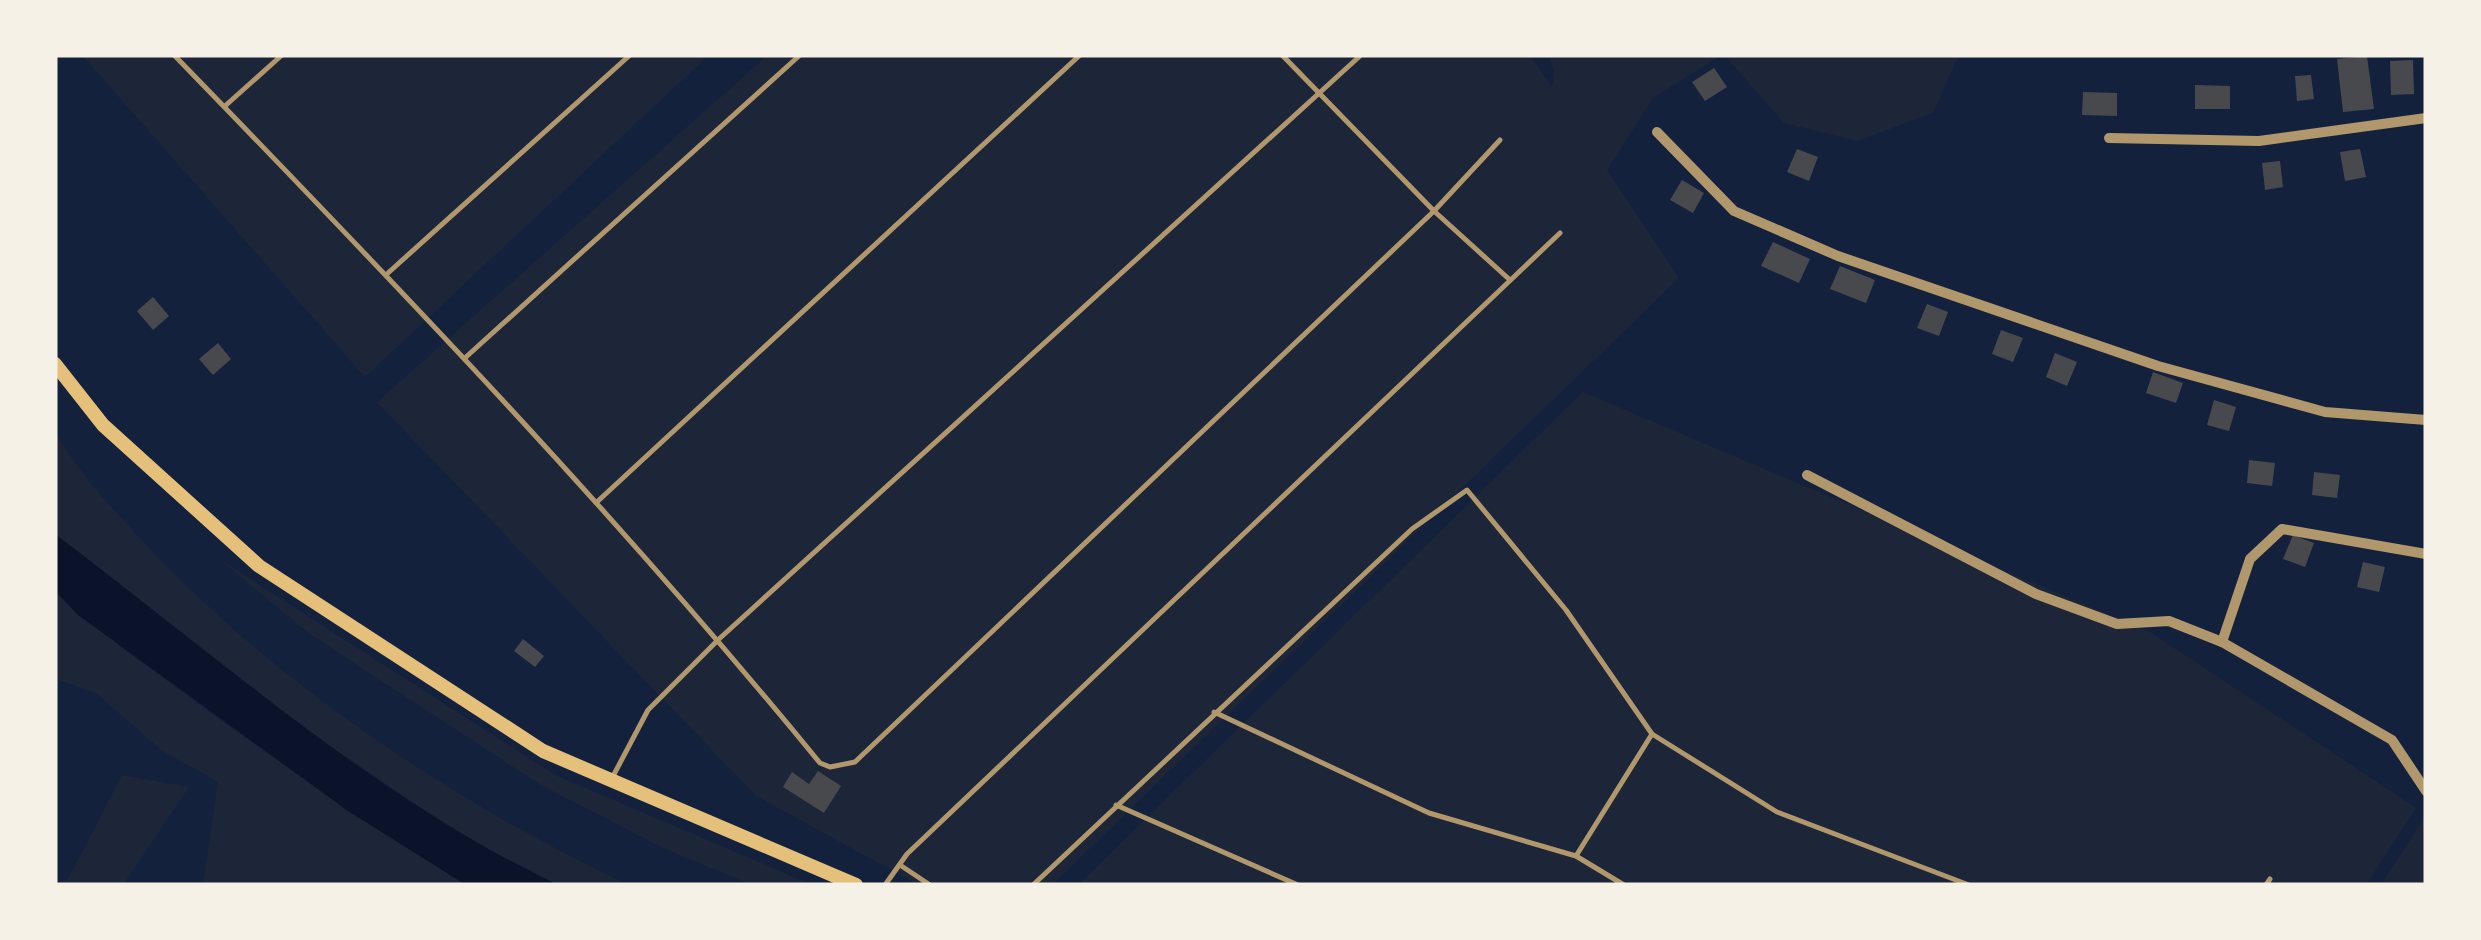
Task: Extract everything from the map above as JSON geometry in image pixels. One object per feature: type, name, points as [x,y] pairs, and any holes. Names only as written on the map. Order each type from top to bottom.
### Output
[{"type":"main road","points":[[55,364],[102,425],[258,566],[543,751],[856,885]]},
{"type":"street","points":[[2109,138],[2259,141],[2426,118]]},
{"type":"street","points":[[1657,132],[1734,211],[1838,256],[2158,366],[2326,412],[2426,420]]},
{"type":"street","points":[[1807,475],[2036,594],[2117,624],[2170,622],[2222,642],[2392,740],[2426,791]]},
{"type":"street","points":[[2222,642],[2250,560],[2282,529],[2426,554]]},
{"type":"lane","points":[[174,55],[466,357],[598,501],[820,763],[830,767],[855,762],[1434,212],[1500,140]]},
{"type":"lane","points":[[224,106],[282,55]]},
{"type":"lane","points":[[388,273],[630,55]]},
{"type":"lane","points":[[466,357],[800,55]]},
{"type":"lane","points":[[598,501],[1080,55]]},
{"type":"lane","points":[[1282,55],[1434,212],[1510,280]]},
{"type":"lane","points":[[611,780],[648,710],[718,639],[1361,55]]},
{"type":"lane","points":[[885,885],[900,864],[1560,233]]},
{"type":"lane","points":[[1033,885],[1412,529],[1467,490],[1566,610],[1652,734],[1777,812],[1970,885]]},
{"type":"lane","points":[[1214,712],[1429,813],[1576,856],[1624,885]]},
{"type":"lane","points":[[1576,856],[1652,734]]},
{"type":"lane","points":[[1116,805],[1298,885]]},
{"type":"lane","points":[[900,864],[930,885]]},
{"type":"shaded area","points":[[82,55],[709,55],[365,377]]},
{"type":"shaded area","points":[[768,55],[1530,55],[1552,87],[1554,70],[1548,55],[1722,55],[1653,98],[1607,170],[1679,278],[1052,885],[919,885],[756,796],[377,402]]},
{"type":"shaded area","points":[[1724,55],[1959,55],[1933,113],[1857,141],[1784,123]]},
{"type":"shaded area","points":[[1583,392],[2150,632],[2416,808],[2366,885],[1078,885]]},
{"type":"shaded area","points":[[55,432],[82,472],[135,533],[244,638],[303,686],[428,774],[560,851],[628,885],[558,885],[464,837],[314,735],[55,534]]},
{"type":"shaded area","points":[[55,534],[361,768],[490,850],[558,885],[466,885],[348,811],[78,615],[55,591]]},
{"type":"shaded area","points":[[219,559],[555,775],[813,885],[752,885],[663,848],[539,784],[307,632]]},
{"type":"shaded area","points":[[55,591],[116,643],[251,742],[466,885],[203,885],[218,782],[161,750],[96,693],[55,679]]},
{"type":"shaded area","points":[[122,775],[189,787],[123,885],[55,885],[68,879]]},
{"type":"shaded area","points":[[2426,815],[2426,885],[2381,885]]},
{"type":"building","points":[[2367,56],[2374,109],[2343,112],[2337,59]]},
{"type":"building","points":[[2413,60],[2414,94],[2391,95],[2390,61]]},
{"type":"building","points":[[1714,68],[1727,87],[1705,101],[1692,82]]},
{"type":"building","points":[[2311,75],[2314,99],[2297,101],[2295,76]]},
{"type":"building","points":[[2195,85],[2230,86],[2230,109],[2195,109]]},
{"type":"building","points":[[2083,92],[2117,93],[2117,116],[2082,115]]},
{"type":"building","points":[[1797,149],[1818,157],[1809,181],[1787,172]]},
{"type":"building","points":[[2360,149],[2366,177],[2345,181],[2340,152]]},
{"type":"building","points":[[2280,161],[2283,187],[2265,190],[2262,163]]},
{"type":"building","points":[[1682,180],[1704,193],[1693,213],[1670,200]]},
{"type":"building","points":[[1773,242],[1810,259],[1799,283],[1761,266]]},
{"type":"building","points":[[1840,266],[1875,280],[1866,303],[1830,289]]},
{"type":"building","points":[[153,297],[169,316],[153,330],[137,311]]},
{"type":"building","points":[[1927,304],[1948,312],[1939,336],[1917,328]]},
{"type":"building","points":[[2001,330],[2023,338],[2013,362],[1992,354]]},
{"type":"building","points":[[218,343],[231,359],[213,375],[199,359]]},
{"type":"building","points":[[2055,353],[2077,362],[2067,386],[2046,377]]},
{"type":"building","points":[[2153,372],[2183,383],[2176,403],[2146,393]]},
{"type":"building","points":[[2214,400],[2236,407],[2229,431],[2207,425]]},
{"type":"building","points":[[2249,460],[2275,463],[2272,486],[2247,483]]},
{"type":"building","points":[[2314,472],[2340,475],[2337,498],[2312,495]]},
{"type":"building","points":[[2293,535],[2314,543],[2305,567],[2283,559]]},
{"type":"building","points":[[2363,562],[2385,567],[2379,592],[2357,587]]},
{"type":"building","points":[[523,639],[544,656],[535,667],[514,651]]},
{"type":"building","points":[[818,771],[841,786],[824,813],[783,787],[792,772],[809,784]]}]
